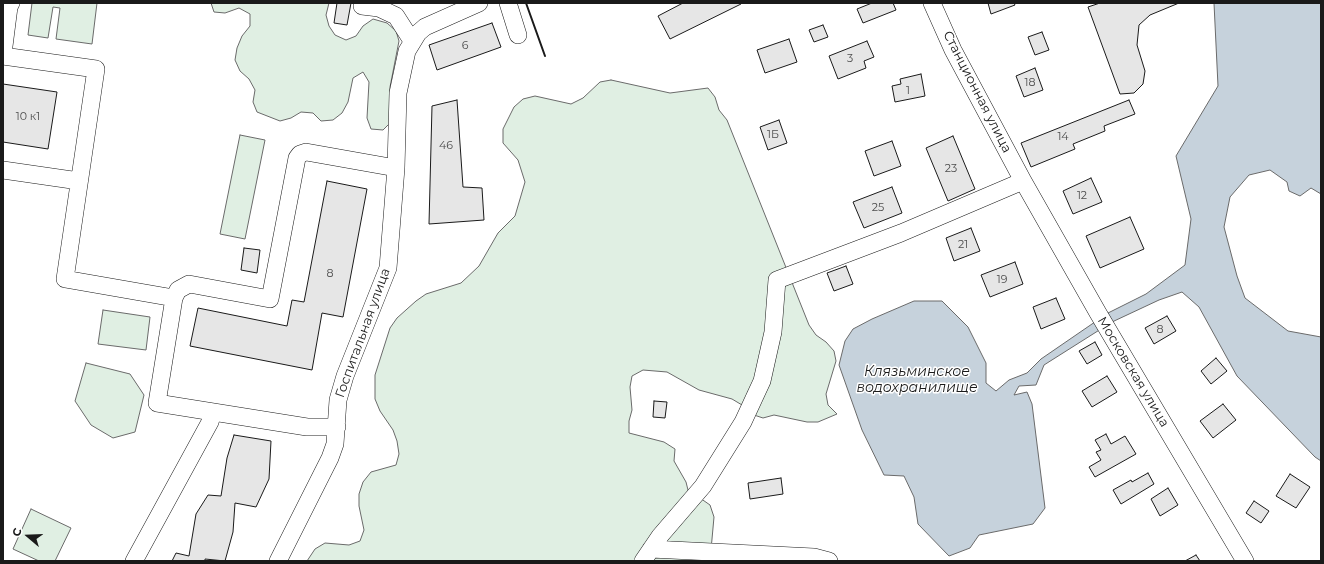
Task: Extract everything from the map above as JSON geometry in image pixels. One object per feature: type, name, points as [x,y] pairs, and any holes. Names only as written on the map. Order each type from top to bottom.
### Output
[{"type":"street","name":"Госпитальная улица","points":[[278,561],[330,458],[335,444],[338,400],[345,376],[388,268],[396,168],[398,92],[407,51],[418,32],[425,27],[479,3]]},
{"type":"street","points":[[508,3],[518,35]]},
{"type":"street","name":"Станционная улица","points":[[932,3],[953,50],[1023,181]]},
{"type":"street","points":[[7,6],[3,56],[96,69],[64,279],[174,298]]},
{"type":"street","points":[[362,6],[379,8],[396,16],[412,41]]},
{"type":"street","points":[[337,427],[307,427],[157,403],[174,298],[178,290],[189,284],[270,299],[297,158],[300,154],[306,152],[396,168]]},
{"type":"street","points":[[3,170],[79,181]]},
{"type":"street","points":[[647,555],[660,536],[704,486],[743,422],[762,380],[773,332],[777,280],[901,233],[1023,181]]},
{"type":"street","name":"Московская улица","points":[[1023,181],[1102,320],[1245,561]]},
{"type":"street","points":[[134,561],[210,422],[213,412]]},
{"type":"street","points":[[647,555],[814,557],[829,561]]},
{"type":"green space","points":[[32,3],[97,3],[92,44],[56,39],[60,8],[53,7],[48,38],[28,35]]},
{"type":"green space","points":[[211,3],[329,3],[326,15],[329,26],[335,35],[346,40],[356,36],[363,26],[373,19],[387,23],[396,31],[399,41],[390,87],[391,122],[383,130],[371,129],[367,118],[369,82],[363,72],[353,78],[348,102],[342,113],[333,120],[321,121],[313,113],[301,112],[291,118],[280,121],[257,112],[253,102],[255,90],[249,79],[240,71],[235,60],[237,48],[242,36],[250,26],[250,14],[239,8],[225,13],[214,12]]},
{"type":"green space","points":[[611,80],[670,93],[708,88],[715,97],[719,110],[727,120],[809,325],[816,335],[826,342],[834,351],[836,361],[826,394],[828,405],[837,414],[818,422],[807,422],[774,415],[763,418],[751,414],[742,405],[732,399],[699,390],[667,372],[643,370],[632,376],[630,387],[632,410],[629,421],[629,433],[664,442],[675,449],[674,461],[686,482],[689,494],[700,498],[710,505],[714,517],[711,550],[712,561],[307,561],[315,549],[325,543],[349,545],[360,541],[364,530],[359,506],[359,494],[363,482],[371,472],[396,465],[399,454],[397,441],[393,430],[380,411],[375,399],[375,375],[390,328],[397,318],[426,294],[461,283],[479,266],[498,233],[515,216],[525,182],[518,160],[503,143],[503,129],[514,107],[523,99],[535,96],[571,104],[583,98],[600,82]]},
{"type":"green space","points":[[240,135],[265,140],[245,239],[220,234]]},
{"type":"green space","points":[[103,310],[150,317],[146,350],[98,344]]},
{"type":"green space","points":[[86,363],[130,374],[144,395],[135,432],[113,438],[91,425],[75,401]]},
{"type":"green space","points":[[31,509],[71,528],[55,561],[39,561],[13,549]]},
{"type":"water","name":"Клязьминское водохранилище","points":[[1214,3],[1321,3],[1321,194],[1311,188],[1300,196],[1289,191],[1287,182],[1270,170],[1249,175],[1230,197],[1224,227],[1237,276],[1245,298],[1288,331],[1321,337],[1321,461],[1315,457],[1237,376],[1199,307],[1182,292],[1159,300],[1112,322],[1044,365],[1036,385],[1019,386],[1014,395],[1027,392],[1032,404],[1045,508],[1033,524],[979,535],[970,548],[949,556],[918,524],[914,497],[904,476],[884,475],[862,430],[839,365],[845,341],[853,329],[914,301],[942,301],[968,327],[986,363],[986,383],[996,391],[1009,380],[1027,373],[1041,359],[1108,313],[1146,294],[1185,265],[1191,219],[1176,156],[1218,86]]},
{"type":"building","points":[[337,3],[351,3],[347,25],[334,23]]},
{"type":"building","points":[[683,3],[741,4],[670,39],[658,16]]},
{"type":"building","points":[[872,3],[893,3],[896,10],[863,23],[857,9]]},
{"type":"building","points":[[988,3],[1014,3],[1015,5],[991,14]]},
{"type":"building","points":[[1100,3],[1179,3],[1150,15],[1139,25],[1137,45],[1145,71],[1143,84],[1134,93],[1120,94],[1088,7]]},
{"type":"building","points":[[492,23],[501,47],[437,70],[429,45]]},
{"type":"building","points":[[823,25],[828,37],[814,42],[809,30]]},
{"type":"building","points":[[1042,32],[1049,50],[1035,55],[1028,37]]},
{"type":"building","points":[[789,39],[797,62],[765,73],[757,50]]},
{"type":"building","points":[[867,41],[874,57],[864,61],[866,68],[838,79],[829,56]]},
{"type":"building","points":[[1035,68],[1043,90],[1024,97],[1016,76]]},
{"type":"building","points":[[921,74],[925,96],[895,102],[892,86],[901,84],[900,79]]},
{"type":"building","points":[[3,84],[57,92],[48,149],[3,142]]},
{"type":"building","points":[[457,100],[463,187],[482,188],[484,220],[429,224],[432,106]]},
{"type":"building","points":[[1129,100],[1135,114],[1104,126],[1105,131],[1073,144],[1075,149],[1031,167],[1021,143]]},
{"type":"building","points":[[779,120],[787,143],[768,150],[760,127]]},
{"type":"building","points":[[953,136],[975,189],[948,201],[926,148]]},
{"type":"building","points":[[892,141],[901,166],[874,176],[865,151]]},
{"type":"building","points":[[1091,178],[1102,202],[1073,214],[1063,191]]},
{"type":"building","points":[[327,181],[367,189],[343,317],[322,313],[312,370],[190,346],[198,308],[287,326],[292,300],[304,302]]},
{"type":"building","points":[[892,187],[902,213],[864,228],[853,202]]},
{"type":"building","points":[[1130,217],[1144,249],[1100,268],[1086,236]]},
{"type":"building","points":[[971,228],[980,251],[954,261],[946,238]]},
{"type":"building","points":[[244,248],[260,250],[257,273],[241,270]]},
{"type":"building","points":[[1015,262],[1023,284],[990,297],[981,275]]},
{"type":"building","points":[[846,266],[853,284],[834,291],[827,273]]},
{"type":"building","points":[[1056,298],[1065,319],[1041,329],[1033,307]]},
{"type":"building","points":[[1167,316],[1176,331],[1154,344],[1145,328]]},
{"type":"building","points":[[1095,342],[1102,355],[1087,364],[1079,351]]},
{"type":"building","points":[[1216,358],[1227,371],[1211,384],[1201,371]]},
{"type":"building","points":[[1107,376],[1117,392],[1092,407],[1082,391]]},
{"type":"building","points":[[654,401],[667,402],[665,418],[653,417]]},
{"type":"building","points":[[1223,404],[1236,420],[1213,438],[1200,421]]},
{"type":"building","points":[[1106,434],[1111,444],[1125,436],[1136,454],[1095,477],[1089,467],[1101,460],[1096,452],[1101,450],[1095,440]]},
{"type":"building","points":[[234,435],[271,441],[269,479],[256,507],[235,503],[233,532],[225,561],[205,559],[205,561],[172,561],[176,553],[189,556],[196,514],[208,495],[221,496],[227,458]]},
{"type":"building","points":[[1148,473],[1154,484],[1121,504],[1113,490]]},
{"type":"building","points":[[1290,474],[1310,487],[1296,508],[1276,496]]},
{"type":"building","points":[[781,478],[783,494],[750,499],[748,483]]},
{"type":"building","points":[[1168,488],[1178,505],[1160,516],[1151,499]]},
{"type":"building","points":[[1254,501],[1269,511],[1261,523],[1246,513]]},
{"type":"building","points":[[1196,555],[1200,561],[1185,561]]},
{"type":"wall","points":[[526,3],[545,56]]}]
